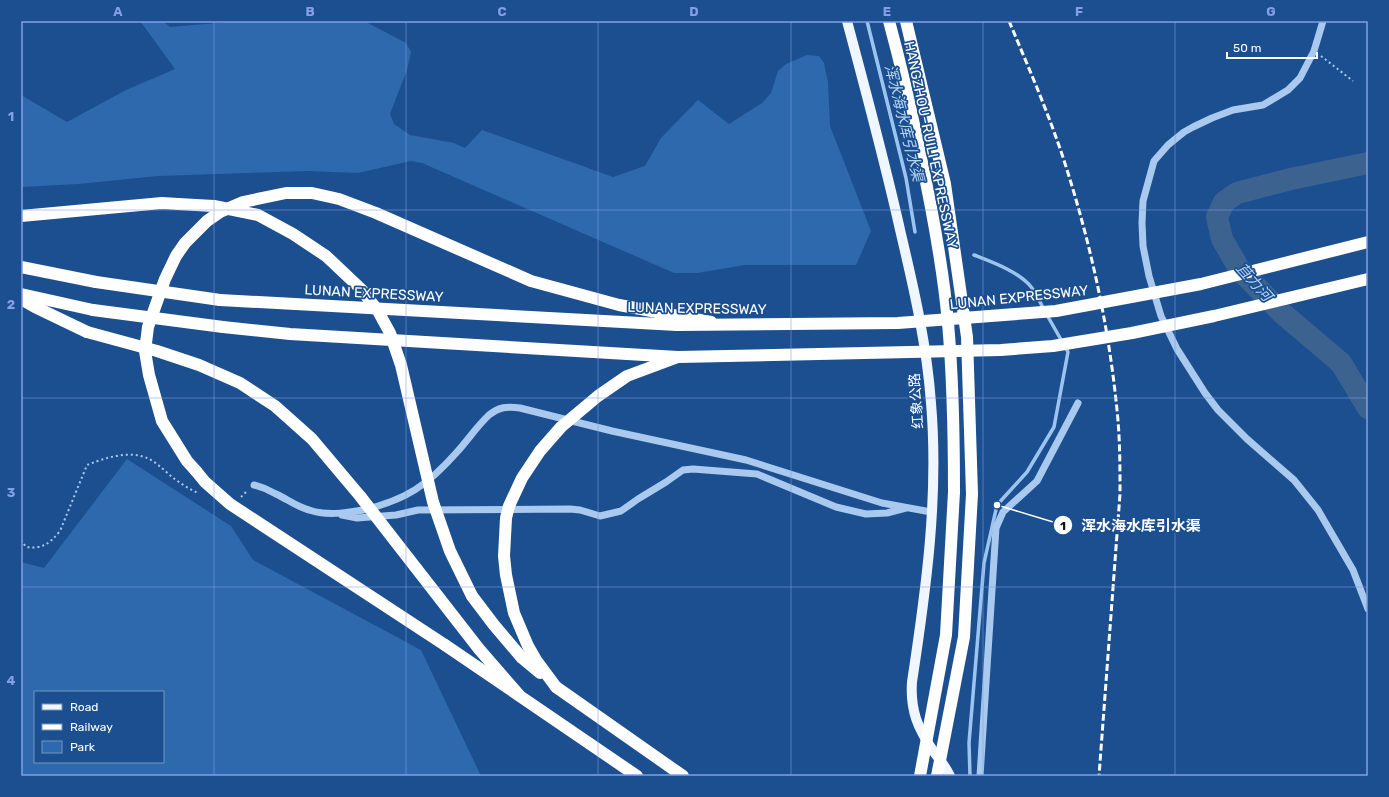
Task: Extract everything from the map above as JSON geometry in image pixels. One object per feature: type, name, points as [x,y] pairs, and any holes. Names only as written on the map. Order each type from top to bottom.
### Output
[{"type":"highway","name":"HANGZHOU–RUILI EXPRESSWAY","points":[[889,21],[909,100],[927,186],[948,322],[952,382],[954,492],[946,635],[920,776]]},
{"type":"highway","name":"HANGZHOU–RUILI EXPRESSWAY","points":[[906,21],[945,184],[967,337],[972,494],[964,637],[937,776]]},
{"type":"highway","points":[[637,776],[445,645],[230,504],[205,482],[187,461],[162,421],[149,375],[145,351],[148,327],[165,279],[176,256],[185,243],[207,221],[220,212],[243,202],[286,193],[312,193],[339,199],[376,213],[531,281],[619,305],[724,324]]},
{"type":"highway","points":[[21,216],[162,203],[214,206],[258,215],[294,234],[326,256],[361,288],[378,311],[390,333],[401,365],[433,502],[450,551],[472,596],[522,658],[556,687],[683,776]]},
{"type":"highway","name":"LUNAN EXPRESSWAY","points":[[21,267],[96,282],[220,300],[676,324],[898,323],[1056,310],[1201,284],[1368,242]]},
{"type":"highway","points":[[21,294],[93,310],[290,334],[678,357],[1001,350],[1053,346],[1132,333],[1214,316],[1368,279]]},
{"type":"highway","points":[[21,300],[87,332],[157,351],[199,365],[240,383],[275,406],[312,439],[360,496],[479,649],[519,695]]},
{"type":"highway","points":[[556,687],[528,646],[514,613],[509,594],[506,575],[504,537],[506,518],[510,506],[522,478],[536,458],[561,427],[579,411],[627,376],[678,357]]},
{"type":"main road","name":"红象公路","points":[[847,21],[886,166],[908,262],[922,334],[931,405],[933,446],[928,566],[912,682],[912,700],[914,714],[919,728],[950,776]]},
{"type":"street","points":[[1322,21],[1314,51],[1300,78],[1288,90],[1263,105],[1233,110],[1212,118],[1184,132],[1168,145],[1154,161],[1143,201],[1143,246],[1148,276],[1161,316],[1177,349],[1205,393],[1218,410],[1259,450],[1294,480],[1318,510],[1353,570],[1368,608]]},
{"type":"street","points":[[980,776],[996,528],[1003,512],[1037,481],[1078,403]]},
{"type":"street","points":[[254,485],[276,493],[309,510],[321,513],[356,511],[398,500],[427,482],[444,466],[489,415],[498,409],[509,407],[520,408],[746,460],[882,503],[931,512]]},
{"type":"street","points":[[336,513],[357,518],[396,515],[418,510],[570,509],[580,510],[600,516],[621,511],[683,470],[693,469],[757,474],[836,507],[866,514],[887,513],[908,508]]},
{"type":"path","points":[[1314,51],[1353,81]]},
{"type":"path","points":[[21,540],[26,547],[36,548],[45,545],[53,539],[60,531],[86,465],[96,461],[128,455],[138,455],[148,458],[173,478],[200,494]]},
{"type":"path","points":[[238,499],[254,485]]},
{"type":"green space","points":[[140,21],[163,21],[170,27],[241,21],[364,21],[406,43],[411,52],[407,70],[390,114],[394,124],[410,135],[454,143],[465,148],[482,130],[613,177],[645,166],[661,138],[698,100],[729,124],[762,103],[771,93],[778,71],[786,64],[807,55],[819,56],[824,63],[828,82],[830,126],[871,231],[856,265],[745,265],[697,273],[674,273],[422,163],[411,161],[358,173],[308,171],[158,176],[78,184],[21,187],[21,95],[67,122],[126,90],[175,69]]},
{"type":"green space","points":[[127,459],[231,526],[253,560],[421,650],[481,776],[21,776],[21,562],[44,568]]},
{"type":"waterway","name":"浑水海水库引水渠","points":[[867,21],[906,178],[915,232]]},
{"type":"waterway","name":"苴力河","points":[[1368,163],[1291,179],[1237,193],[1224,202],[1217,217],[1222,239],[1240,270],[1282,313],[1341,363],[1368,408]]},
{"type":"waterway","name":"浑水海水库引水渠","points":[[974,255],[1013,272],[1027,282],[1034,290],[1044,310]]},
{"type":"waterway","name":"浑水海水库引水渠","points":[[970,776],[969,743],[984,563],[997,505],[1027,472],[1054,427],[1068,352],[1047,315]]},
{"type":"railway","points":[[1009,21],[1055,134],[1077,202],[1092,260],[1114,380],[1119,431],[1120,494],[1099,776]]},
{"type":"place","name":"浑水海水库引水渠","points":[[997,505]]}]
